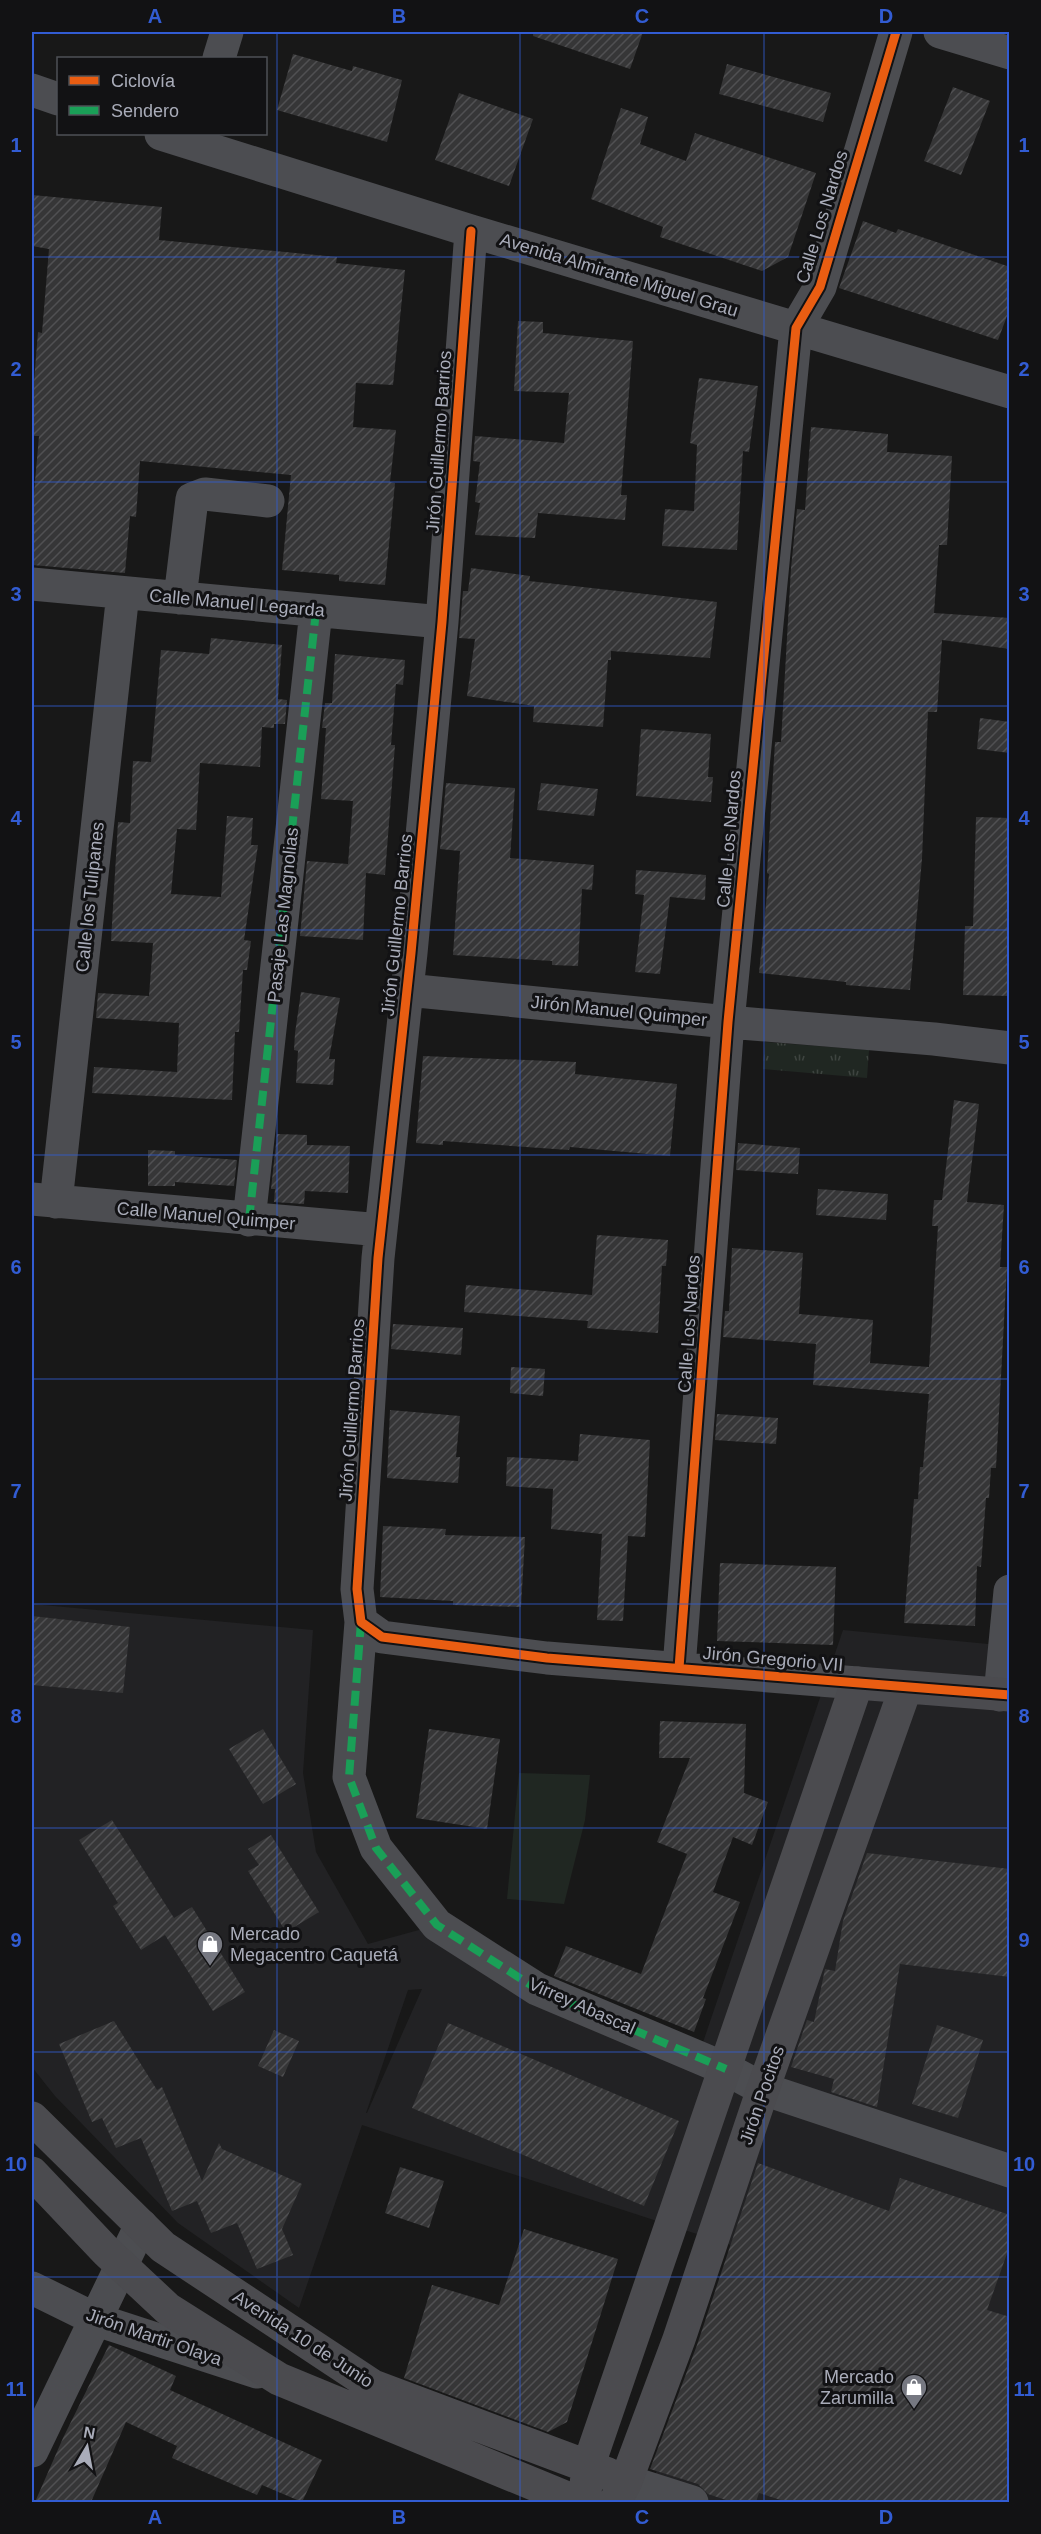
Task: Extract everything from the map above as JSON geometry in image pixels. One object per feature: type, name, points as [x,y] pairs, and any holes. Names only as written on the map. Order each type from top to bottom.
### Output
[{"type":"street","points":[[219,57],[227,32]]},
{"type":"street","name":"Calle Los Nardos","points":[[679,1668],[728,1022],[796,328],[820,287],[896,32]]},
{"type":"street","points":[[940,32],[1010,53]]},
{"type":"street","points":[[32,90],[57,99]]},
{"type":"street","name":"Avenida Almirante Miguel Grau","points":[[167,135],[193,139],[471,231],[1010,392]]},
{"type":"street","name":"Jirón Guillermo Barrios","points":[[361,1622],[357,1589],[381,1230],[407,990],[442,622],[471,231]]},
{"type":"street","points":[[180,598],[192,500],[206,494],[268,501]]},
{"type":"street","name":"Calle Manuel Legarda","points":[[32,585],[442,622]]},
{"type":"street","name":"Calle los Tulipanes","points":[[44,1200],[123,593]]},
{"type":"street","name":"Pasaje Las Magnolias","points":[[249,1220],[316,611]]},
{"type":"street","name":"Jirón Manuel Quimper","points":[[407,990],[1010,1048]]},
{"type":"street","name":"Calle Manuel Quimper","points":[[44,1200],[381,1230]]},
{"type":"street","points":[[1005,1695],[1010,1591]]},
{"type":"street","name":"Jirón Gregorio VII","points":[[361,1622],[382,1637],[547,1658],[1005,1695]]},
{"type":"street","name":"Virrey Abascal","points":[[361,1622],[350,1777],[376,1848],[437,1925],[537,1989],[726,2069],[763,2089],[1010,2171]]},
{"type":"street","points":[[584,2502],[588,2467],[857,1683]]},
{"type":"street","name":"Jirón Pocitos","points":[[621,2492],[679,2339],[763,2089],[906,1687]]},
{"type":"street","name":"Avenida 10 de Junio","points":[[32,2118],[163,2247],[373,2386],[588,2467],[621,2492],[692,2502]]},
{"type":"street","name":"Avenida 10 de Junio","points":[[32,2173],[122,2266],[168,2309],[279,2379],[577,2502]]},
{"type":"street","points":[[32,2451],[141,2225]]},
{"type":"street","name":"Jirón Martir Olaya","points":[[32,2288],[97,2320],[279,2379]]},
{"type":"shaded area","points":[[32,1604],[313,1630],[303,1773],[316,1852],[368,1944],[437,1925],[698,2057],[843,1630],[1009,1646],[1009,2502],[644,2502],[746,2250],[362,2125],[299,2308],[178,2223],[55,2096],[32,2067]],"holes":[[[422,1989],[367,2113],[408,1990]]]},
{"type":"green space","points":[[765,1042],[869,1050],[867,1078],[763,1069]]},
{"type":"green space","points":[[519,1773],[590,1775],[585,1820],[564,1904],[507,1899]]},
{"type":"building","points":[[534,32],[643,32],[630,69],[533,36]]},
{"type":"building","points":[[293,54],[352,71],[353,66],[402,80],[387,142],[277,110]]},
{"type":"building","points":[[727,64],[831,93],[823,122],[719,94]]},
{"type":"building","points":[[953,87],[990,101],[961,175],[924,161]]},
{"type":"building","points":[[459,93],[533,119],[509,186],[435,160]]},
{"type":"building","points":[[621,108],[648,117],[640,144],[686,161],[695,133],[816,173],[788,257],[762,271],[660,237],[663,227],[591,199]]},
{"type":"building","points":[[32,195],[162,207],[159,240],[337,257],[336,263],[405,270],[393,385],[356,383],[353,427],[396,430],[390,482],[395,483],[385,585],[339,581],[339,575],[282,570],[291,475],[140,461],[136,517],[130,516],[125,573],[32,565],[32,516],[39,436],[32,436],[32,406],[38,332],[42,333],[49,249],[32,246]]},
{"type":"building","points":[[863,221],[896,233],[898,229],[1010,267],[1010,308],[998,340],[839,288]]},
{"type":"building","points":[[518,321],[543,322],[543,333],[633,341],[621,495],[627,495],[625,520],[538,513],[535,538],[475,535],[480,503],[475,502],[480,462],[473,461],[475,436],[564,443],[569,393],[514,391]]},
{"type":"building","points":[[699,378],[758,386],[749,452],[743,451],[737,550],[662,546],[665,509],[694,511],[697,445],[690,443]]},
{"type":"building","points":[[811,427],[888,434],[887,452],[952,456],[947,545],[939,545],[934,613],[1010,618],[1010,649],[942,640],[937,712],[928,712],[922,859],[910,990],[846,985],[846,982],[759,973],[769,874],[767,873],[775,742],[781,742],[791,568],[797,509],[805,510]]},
{"type":"building","points":[[471,568],[530,576],[529,581],[717,602],[710,658],[611,651],[611,660],[608,660],[603,727],[533,722],[534,706],[467,696],[475,639],[459,638],[463,591],[468,591]]},
{"type":"building","points":[[211,638],[282,645],[278,699],[287,700],[285,724],[274,724],[274,728],[262,727],[260,767],[200,763],[196,830],[177,829],[171,894],[221,897],[227,816],[253,818],[251,845],[258,845],[244,940],[251,941],[247,970],[243,970],[239,1032],[235,1032],[232,1100],[92,1093],[94,1067],[177,1072],[179,1023],[96,1018],[98,993],[149,996],[153,943],[111,941],[118,822],[130,823],[133,761],[151,762],[161,650],[209,654]]},
{"type":"building","points":[[335,654],[405,660],[403,685],[396,684],[391,745],[395,745],[385,875],[366,873],[363,940],[300,936],[307,861],[348,864],[353,801],[321,799],[326,728],[322,728],[325,703],[332,703]]},
{"type":"building","points":[[980,718],[1010,722],[1010,753],[977,749]]},
{"type":"building","points":[[641,729],[711,734],[708,777],[713,777],[711,802],[636,796]]},
{"type":"building","points":[[446,783],[515,788],[510,858],[594,865],[592,890],[582,889],[578,966],[552,965],[552,961],[453,955],[460,851],[440,849]]},
{"type":"building","points":[[541,783],[598,789],[594,816],[537,810]]},
{"type":"building","points":[[976,817],[1010,818],[1010,996],[963,995],[965,926],[973,926]]},
{"type":"building","points":[[636,870],[706,875],[705,900],[670,897],[660,974],[635,972],[644,895],[635,894]]},
{"type":"building","points":[[301,992],[340,998],[329,1059],[335,1059],[333,1085],[296,1083],[298,1051],[294,1050]]},
{"type":"building","points":[[423,1056],[576,1062],[575,1074],[677,1084],[670,1156],[570,1147],[569,1150],[443,1141],[443,1145],[416,1143]]},
{"type":"building","points":[[954,1100],[979,1104],[967,1202],[1004,1205],[1000,1267],[1007,1267],[996,1468],[991,1468],[989,1498],[986,1498],[981,1567],[977,1566],[975,1626],[904,1623],[914,1499],[918,1499],[920,1467],[923,1467],[929,1394],[813,1385],[816,1344],[723,1337],[725,1311],[729,1311],[732,1248],[803,1253],[799,1314],[873,1320],[870,1363],[929,1367],[938,1226],[932,1226],[934,1200],[942,1200]]},
{"type":"building","points":[[277,1134],[307,1135],[307,1145],[350,1146],[348,1193],[305,1191],[304,1204],[274,1202],[275,1189],[271,1189]]},
{"type":"building","points":[[738,1143],[800,1148],[798,1174],[736,1170]]},
{"type":"building","points":[[148,1150],[175,1151],[175,1155],[237,1160],[234,1186],[175,1182],[175,1186],[148,1186]]},
{"type":"building","points":[[818,1189],[888,1194],[886,1220],[816,1215]]},
{"type":"building","points":[[597,1235],[668,1240],[666,1266],[662,1266],[658,1333],[587,1328],[588,1321],[464,1312],[466,1285],[592,1295]]},
{"type":"building","points":[[393,1324],[463,1328],[461,1355],[391,1349]]},
{"type":"building","points":[[511,1367],[545,1369],[543,1396],[510,1393]]},
{"type":"building","points":[[390,1410],[460,1416],[456,1457],[460,1457],[458,1483],[387,1478]]},
{"type":"building","points":[[717,1414],[778,1418],[776,1444],[715,1440]]},
{"type":"building","points":[[580,1434],[650,1440],[645,1537],[628,1536],[623,1621],[597,1620],[602,1534],[551,1529],[553,1489],[506,1486],[507,1457],[578,1461]]},
{"type":"building","points":[[383,1526],[446,1529],[445,1535],[525,1537],[521,1607],[453,1605],[453,1601],[380,1597]]},
{"type":"building","points":[[720,1563],[836,1567],[833,1645],[717,1641]]},
{"type":"building","points":[[32,1616],[130,1627],[123,1693],[32,1685]]},
{"type":"building","points":[[660,1721],[746,1724],[744,1793],[768,1802],[752,1845],[733,1837],[713,1892],[740,1902],[703,1998],[706,1999],[694,2032],[554,1976],[566,1946],[641,1974],[687,1854],[657,1842],[690,1758],[659,1758]]},
{"type":"building","points":[[263,1729],[296,1784],[263,1804],[229,1749]]},
{"type":"building","points":[[429,1729],[500,1739],[487,1829],[416,1818]]},
{"type":"building","points":[[112,1820],[174,1918],[192,1907],[245,1992],[213,2011],[165,1935],[141,1950],[113,1906],[118,1903],[79,1840]]},
{"type":"building","points":[[271,1835],[319,1912],[286,1932],[248,1871],[259,1865],[248,1849]]},
{"type":"building","points":[[867,1853],[1010,1869],[1010,1977],[900,1964],[877,2107],[831,2092],[834,2079],[791,2067],[807,2020],[814,2022],[825,1969],[835,1971],[843,1921]]},
{"type":"building","points":[[114,2021],[157,2090],[162,2087],[202,2181],[219,2143],[222,2149],[302,2184],[282,2229],[293,2255],[257,2269],[237,2223],[211,2233],[197,2201],[172,2211],[141,2138],[116,2148],[102,2118],[92,2122],[59,2044]]},
{"type":"building","points":[[448,2023],[679,2121],[644,2206],[412,2108]]},
{"type":"building","points":[[937,2025],[983,2040],[958,2118],[912,2104]]},
{"type":"building","points":[[274,2030],[299,2041],[283,2077],[258,2066]]},
{"type":"building","points":[[758,2163],[889,2211],[900,2178],[1010,2215],[1010,2245],[987,2310],[1010,2317],[1010,2502],[787,2502],[759,2493],[756,2502],[732,2502],[708,2494],[698,2484],[650,2469],[697,2345]]},
{"type":"building","points":[[400,2167],[444,2181],[429,2228],[385,2213]]},
{"type":"building","points":[[524,2229],[618,2259],[567,2422],[548,2432],[404,2378],[432,2285],[499,2305]]},
{"type":"building","points":[[109,2345],[176,2376],[170,2390],[322,2460],[302,2502],[262,2485],[257,2495],[172,2458],[177,2446],[126,2422],[91,2502],[35,2502],[63,2438]]},
{"type":"marked path","points":[[249,1220],[316,611]]},
{"type":"marked path","points":[[361,1622],[349,1777],[376,1848],[437,1925],[537,1989],[726,2069]]},
{"type":"cycle path","points":[[679,1668],[728,1022],[796,328],[820,287],[896,32]]},
{"type":"cycle path","points":[[471,231],[442,622],[411,953],[378,1258],[357,1589],[361,1622],[382,1637],[547,1658],[1010,1695]]},
{"type":"place","name":"Mercado Megacentro Caquetá","points":[[210,1967]]},
{"type":"place","name":"Mercado Zarumilla","points":[[914,2410]]}]
